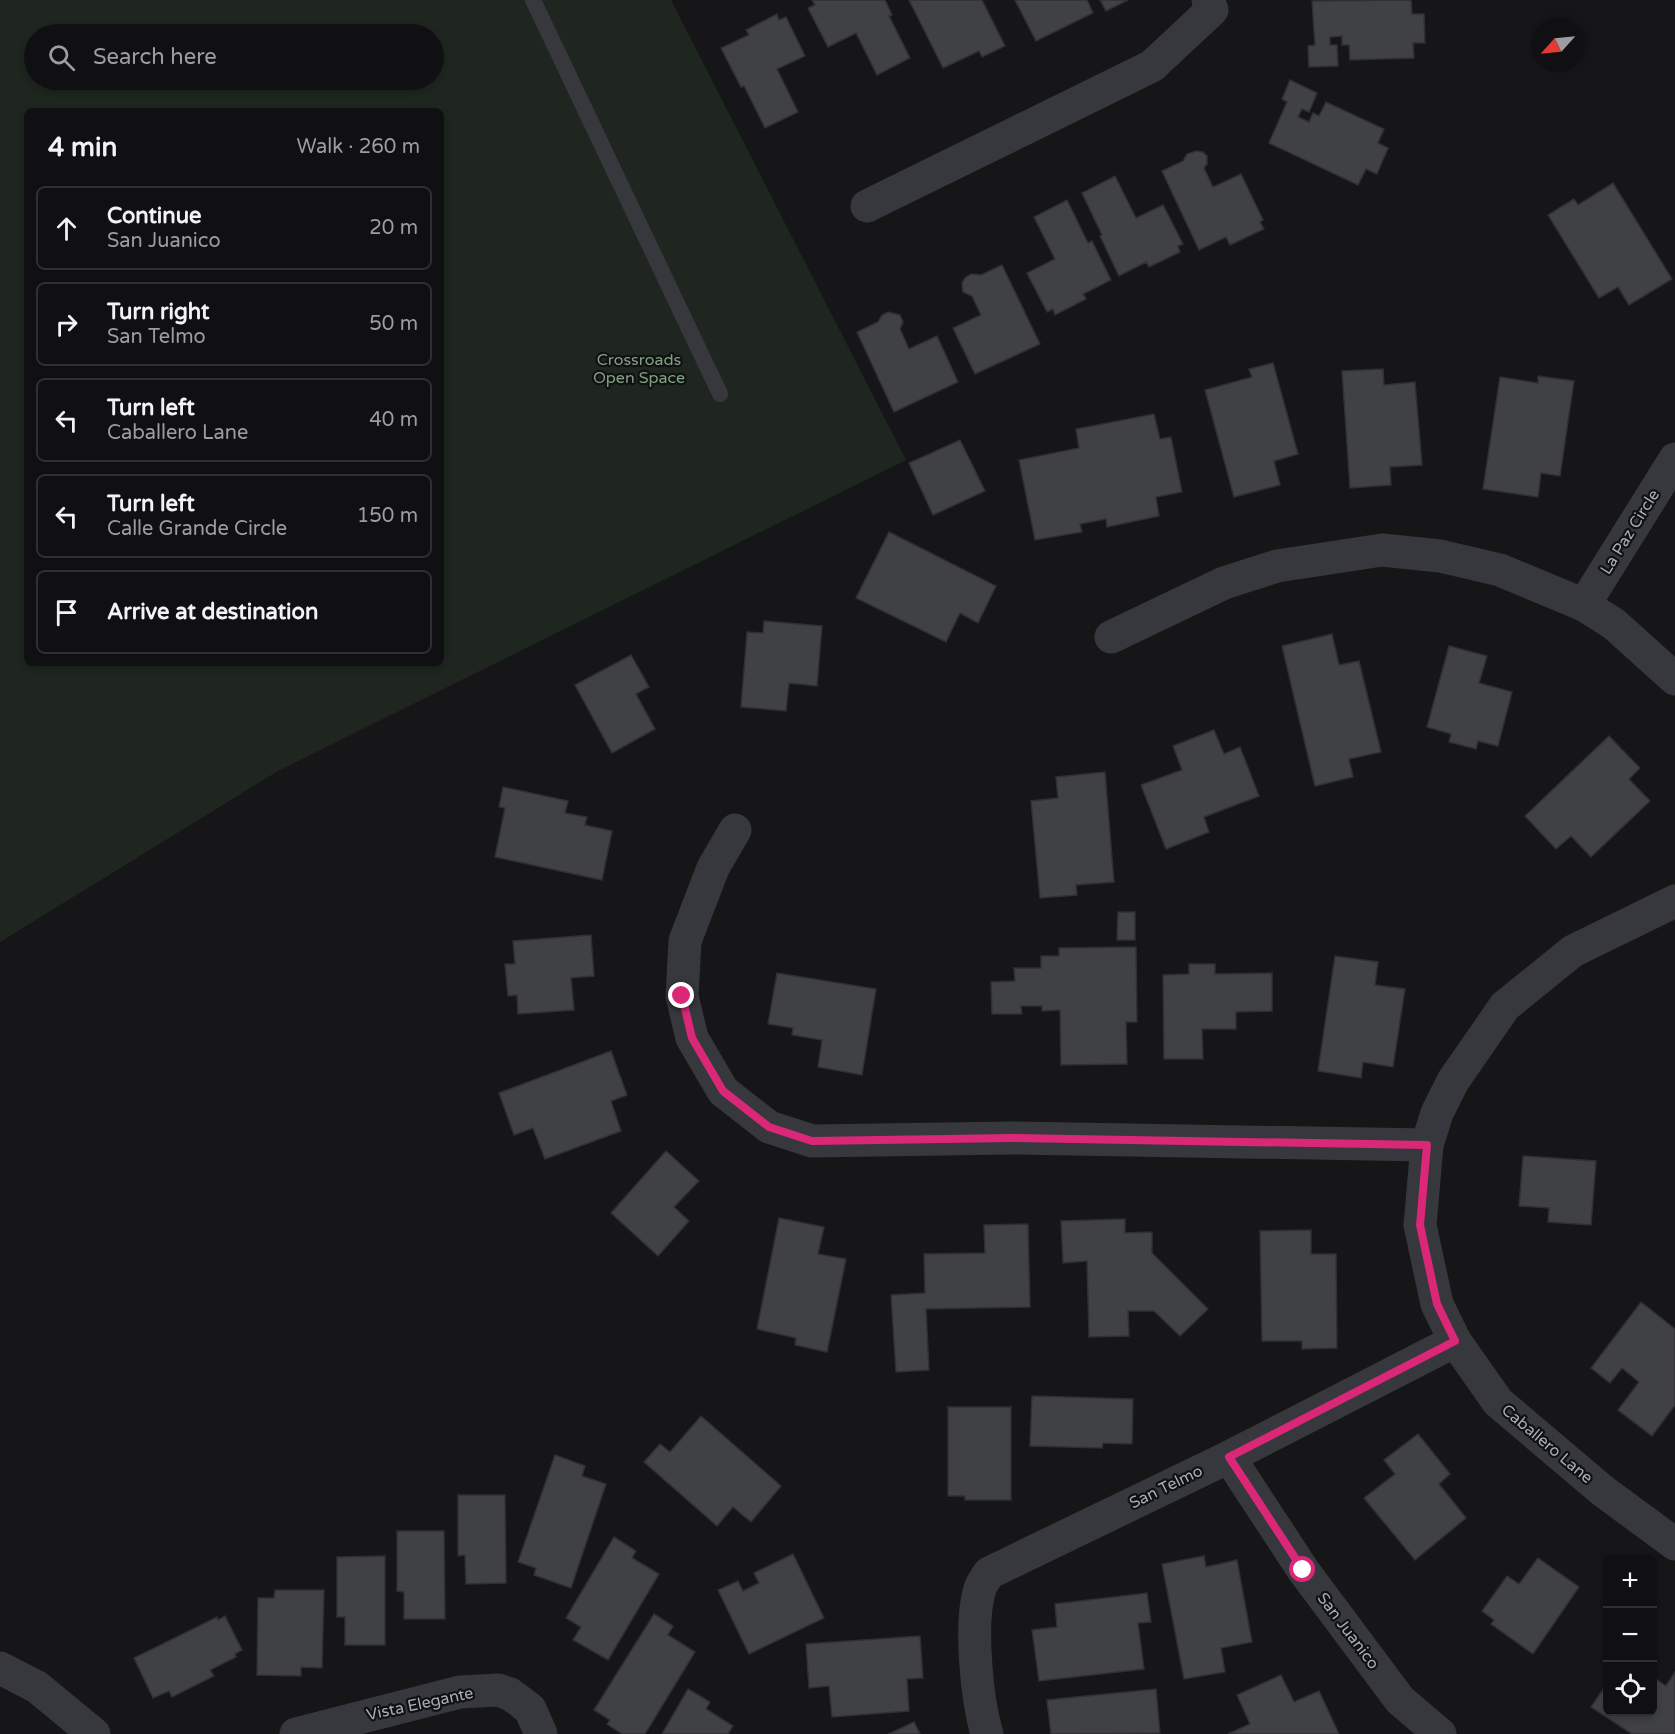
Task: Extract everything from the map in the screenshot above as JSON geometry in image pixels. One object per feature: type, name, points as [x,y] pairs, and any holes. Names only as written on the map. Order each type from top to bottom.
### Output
[{"type":"street","points":[[867,206],[1152,66],[1212,10],[1208,0]]},
{"type":"street","name":"La Paz Circle","points":[[1584,604],[1675,459]]},
{"type":"street","points":[[1111,638],[1224,583],[1277,566],[1382,550],[1440,556],[1500,570],[1584,604],[1614,624],[1675,679]]},
{"type":"street","points":[[735,830],[712,868],[685,941],[682,996],[692,1038],[723,1091],[769,1127],[812,1141],[1011,1138],[1427,1145]]},
{"type":"street","name":"Caballero Lane","points":[[1675,901],[1573,951],[1504,1006],[1454,1081],[1437,1113],[1427,1145],[1420,1225],[1437,1304],[1455,1341],[1498,1402],[1603,1491],[1675,1544]]},
{"type":"street","name":"San Telmo","points":[[987,1734],[983,1720],[973,1637],[980,1589],[989,1573],[1229,1457],[1455,1341]]},
{"type":"street","name":"San Juanico","points":[[1229,1457],[1303,1570],[1400,1700],[1440,1734]]},
{"type":"street","points":[[0,1668],[37,1687],[94,1734]]},
{"type":"street","name":"Vista Elegante","points":[[296,1734],[460,1692],[498,1690],[510,1694],[530,1709],[541,1734]]},
{"type":"lane","points":[[533,0],[720,394]]},
{"type":"green space","name":"Crossroads Open Space","points":[[0,0],[671,0],[906,460],[278,771],[0,942]]},
{"type":"building","points":[[812,0],[885,0],[892,15],[889,16],[910,58],[877,75],[856,33],[828,47],[808,8],[815,5]]},
{"type":"building","points":[[909,0],[982,0],[1005,46],[982,57],[979,51],[943,68]]},
{"type":"building","points":[[1015,0],[1087,0],[1093,13],[1036,41]]},
{"type":"building","points":[[1100,0],[1128,0],[1106,11]]},
{"type":"building","points":[[1411,0],[1412,14],[1424,14],[1425,43],[1413,43],[1414,58],[1350,60],[1349,45],[1342,45],[1342,36],[1330,37],[1330,45],[1337,45],[1338,66],[1309,67],[1308,46],[1315,45],[1312,1]]},
{"type":"building","points":[[777,14],[779,20],[786,17],[805,56],[777,69],[798,112],[765,128],[744,86],[741,87],[721,48],[749,35],[746,30]]},
{"type":"building","points":[[1290,80],[1317,93],[1309,112],[1302,109],[1298,117],[1309,122],[1313,113],[1319,116],[1326,102],[1384,129],[1378,143],[1388,148],[1377,174],[1366,169],[1358,185],[1269,143],[1287,102],[1282,99]]},
{"type":"building","points":[[1196,151],[1203,152],[1207,156],[1207,164],[1204,168],[1213,187],[1241,174],[1263,220],[1260,222],[1264,229],[1230,245],[1226,237],[1199,250],[1162,171],[1183,161],[1187,154]]},
{"type":"building","points":[[1115,176],[1136,218],[1163,205],[1183,244],[1178,246],[1180,252],[1149,267],[1146,262],[1119,276],[1082,193]]},
{"type":"building","points":[[1613,183],[1672,279],[1629,305],[1618,287],[1599,298],[1548,215],[1574,199],[1578,205]]},
{"type":"building","points":[[1067,200],[1088,243],[1092,241],[1111,280],[1083,294],[1086,299],[1055,315],[1053,309],[1047,312],[1027,273],[1055,259],[1034,217]]},
{"type":"building","points":[[1002,265],[1040,344],[975,374],[953,328],[981,315],[972,296],[963,292],[962,283],[971,274],[981,275]]},
{"type":"building","points":[[888,312],[900,315],[903,322],[900,329],[909,349],[937,336],[958,382],[894,412],[857,332],[878,322],[882,315]]},
{"type":"building","points":[[1273,363],[1298,454],[1274,461],[1280,485],[1234,497],[1205,390],[1252,377],[1249,369]]},
{"type":"building","points":[[1383,369],[1384,385],[1415,382],[1422,465],[1390,467],[1391,485],[1350,488],[1342,371]]},
{"type":"building","points":[[1538,376],[1574,381],[1560,476],[1541,473],[1538,497],[1483,489],[1500,377],[1538,383]]},
{"type":"building","points":[[1154,414],[1160,439],[1171,437],[1182,492],[1156,497],[1159,516],[1107,527],[1106,519],[1080,524],[1082,532],[1035,540],[1019,460],[1079,448],[1076,429]]},
{"type":"building","points":[[960,440],[985,491],[933,515],[909,463]]},
{"type":"building","points":[[889,532],[996,586],[978,623],[960,613],[946,642],[856,598]]},
{"type":"building","points":[[764,621],[822,626],[817,686],[789,683],[786,711],[741,707],[747,632],[763,633]]},
{"type":"building","points":[[1332,634],[1339,665],[1359,661],[1381,752],[1349,759],[1353,777],[1315,786],[1282,646]]},
{"type":"building","points":[[1449,646],[1487,656],[1479,683],[1512,692],[1498,746],[1478,741],[1476,749],[1449,742],[1451,734],[1427,727]]},
{"type":"building","points":[[631,655],[649,687],[636,694],[655,729],[612,753],[575,685]]},
{"type":"building","points":[[1214,730],[1224,754],[1240,747],[1259,796],[1204,817],[1209,832],[1166,849],[1141,785],[1182,770],[1173,746]]},
{"type":"building","points":[[1609,736],[1640,768],[1629,779],[1650,801],[1591,857],[1571,836],[1556,849],[1525,816]]},
{"type":"building","points":[[1105,772],[1114,882],[1076,885],[1077,895],[1040,898],[1031,801],[1058,798],[1056,777]]},
{"type":"building","points":[[503,787],[568,801],[565,813],[587,817],[585,825],[612,831],[602,880],[495,857],[505,808],[499,807]]},
{"type":"building","points":[[1118,912],[1135,912],[1135,940],[1117,940]]},
{"type":"building","points":[[591,935],[594,976],[571,978],[574,1010],[518,1014],[517,995],[508,996],[505,964],[515,964],[513,941]]},
{"type":"building","points":[[1136,947],[1137,1022],[1126,1022],[1127,1064],[1061,1065],[1060,1010],[1042,1011],[1042,1006],[1021,1006],[1022,1014],[992,1014],[991,982],[1015,981],[1014,968],[1041,968],[1041,956],[1059,956],[1059,948]]},
{"type":"building","points":[[1335,956],[1378,962],[1375,985],[1405,989],[1393,1067],[1363,1062],[1361,1078],[1318,1071]]},
{"type":"building","points":[[1189,964],[1215,964],[1215,974],[1272,973],[1272,1011],[1236,1012],[1236,1029],[1202,1029],[1203,1059],[1164,1059],[1163,975],[1189,974]]},
{"type":"building","points":[[777,973],[876,989],[862,1075],[818,1067],[822,1040],[792,1035],[793,1028],[768,1024]]},
{"type":"building","points":[[611,1051],[627,1095],[611,1101],[621,1131],[545,1159],[533,1128],[514,1135],[499,1093]]},
{"type":"building","points":[[666,1151],[699,1181],[674,1207],[689,1221],[658,1256],[611,1213]]},
{"type":"building","points":[[1523,1156],[1596,1161],[1591,1225],[1548,1222],[1549,1208],[1519,1206]]},
{"type":"building","points":[[779,1218],[824,1227],[818,1254],[846,1259],[827,1352],[795,1345],[796,1338],[757,1329]]},
{"type":"building","points":[[1125,1219],[1125,1233],[1152,1232],[1152,1253],[1208,1309],[1180,1336],[1154,1311],[1128,1311],[1129,1336],[1089,1337],[1087,1261],[1063,1263],[1061,1221]]},
{"type":"building","points":[[1028,1224],[1030,1307],[926,1309],[929,1370],[896,1372],[891,1295],[925,1293],[924,1254],[985,1253],[984,1225]]},
{"type":"building","points":[[1311,1230],[1311,1254],[1336,1254],[1337,1348],[1302,1349],[1302,1341],[1262,1341],[1260,1231]]},
{"type":"building","points":[[1641,1302],[1675,1329],[1675,1405],[1652,1436],[1618,1410],[1639,1382],[1622,1368],[1610,1383],[1591,1368]]},
{"type":"building","points":[[1032,1396],[1133,1399],[1132,1444],[1103,1443],[1102,1448],[1030,1446]]},
{"type":"building","points":[[948,1407],[1011,1407],[1011,1500],[965,1500],[965,1496],[948,1496]]},
{"type":"building","points":[[701,1416],[781,1486],[751,1522],[733,1507],[717,1526],[644,1462],[660,1444],[670,1452]]},
{"type":"building","points":[[1418,1434],[1450,1474],[1439,1484],[1466,1518],[1415,1560],[1364,1498],[1395,1474],[1384,1460]]},
{"type":"building","points":[[555,1455],[585,1466],[582,1476],[606,1484],[571,1588],[534,1575],[536,1568],[518,1562]]},
{"type":"building","points":[[458,1495],[505,1495],[506,1583],[466,1584],[465,1555],[458,1556]]},
{"type":"building","points":[[397,1531],[444,1531],[445,1619],[404,1619],[404,1592],[397,1591]]},
{"type":"building","points":[[614,1537],[636,1551],[632,1558],[659,1574],[608,1660],[573,1640],[581,1627],[566,1618]]},
{"type":"building","points":[[793,1554],[824,1618],[749,1654],[718,1590],[738,1581],[743,1591],[759,1583],[754,1573]]},
{"type":"building","points":[[385,1556],[385,1645],[345,1645],[345,1617],[337,1617],[337,1557]]},
{"type":"building","points":[[1204,1556],[1206,1567],[1237,1560],[1252,1642],[1221,1648],[1225,1672],[1184,1679],[1162,1564]]},
{"type":"building","points":[[1538,1558],[1579,1587],[1533,1654],[1491,1624],[1494,1620],[1482,1611],[1507,1576],[1519,1584]]},
{"type":"building","points":[[275,1590],[324,1590],[322,1668],[301,1667],[301,1676],[257,1675],[258,1598],[274,1598]]},
{"type":"building","points":[[1147,1593],[1151,1622],[1138,1623],[1144,1669],[1039,1681],[1032,1630],[1057,1627],[1055,1604]]},
{"type":"building","points":[[654,1614],[673,1626],[668,1635],[695,1652],[645,1734],[622,1734],[607,1724],[610,1720],[594,1710]]},
{"type":"building","points":[[225,1616],[242,1650],[235,1654],[236,1657],[210,1670],[214,1676],[172,1697],[169,1691],[153,1698],[134,1658],[217,1617],[218,1620]]},
{"type":"building","points":[[920,1636],[923,1678],[907,1679],[909,1711],[832,1717],[829,1686],[809,1688],[806,1644]]},
{"type":"building","points":[[1675,1672],[1675,1734],[1632,1734],[1605,1716],[1657,1716],[1657,1680],[1666,1686]]},
{"type":"building","points":[[1281,1675],[1294,1702],[1319,1691],[1339,1734],[1228,1734],[1250,1724],[1237,1695]]},
{"type":"building","points":[[688,1689],[710,1702],[706,1709],[733,1726],[728,1734],[662,1734]]},
{"type":"building","points":[[1156,1689],[1160,1733],[1051,1734],[1047,1700]]},
{"type":"building","points":[[1603,1689],[1603,1715],[1591,1707]]},
{"type":"building","points":[[914,1722],[920,1734],[888,1734],[893,1732]]},
{"type":"route","points":[[682,996],[692,1038],[723,1091],[769,1127],[812,1141],[1011,1138],[1427,1145],[1420,1225],[1437,1304],[1455,1341],[1229,1457],[1303,1570]]}]
